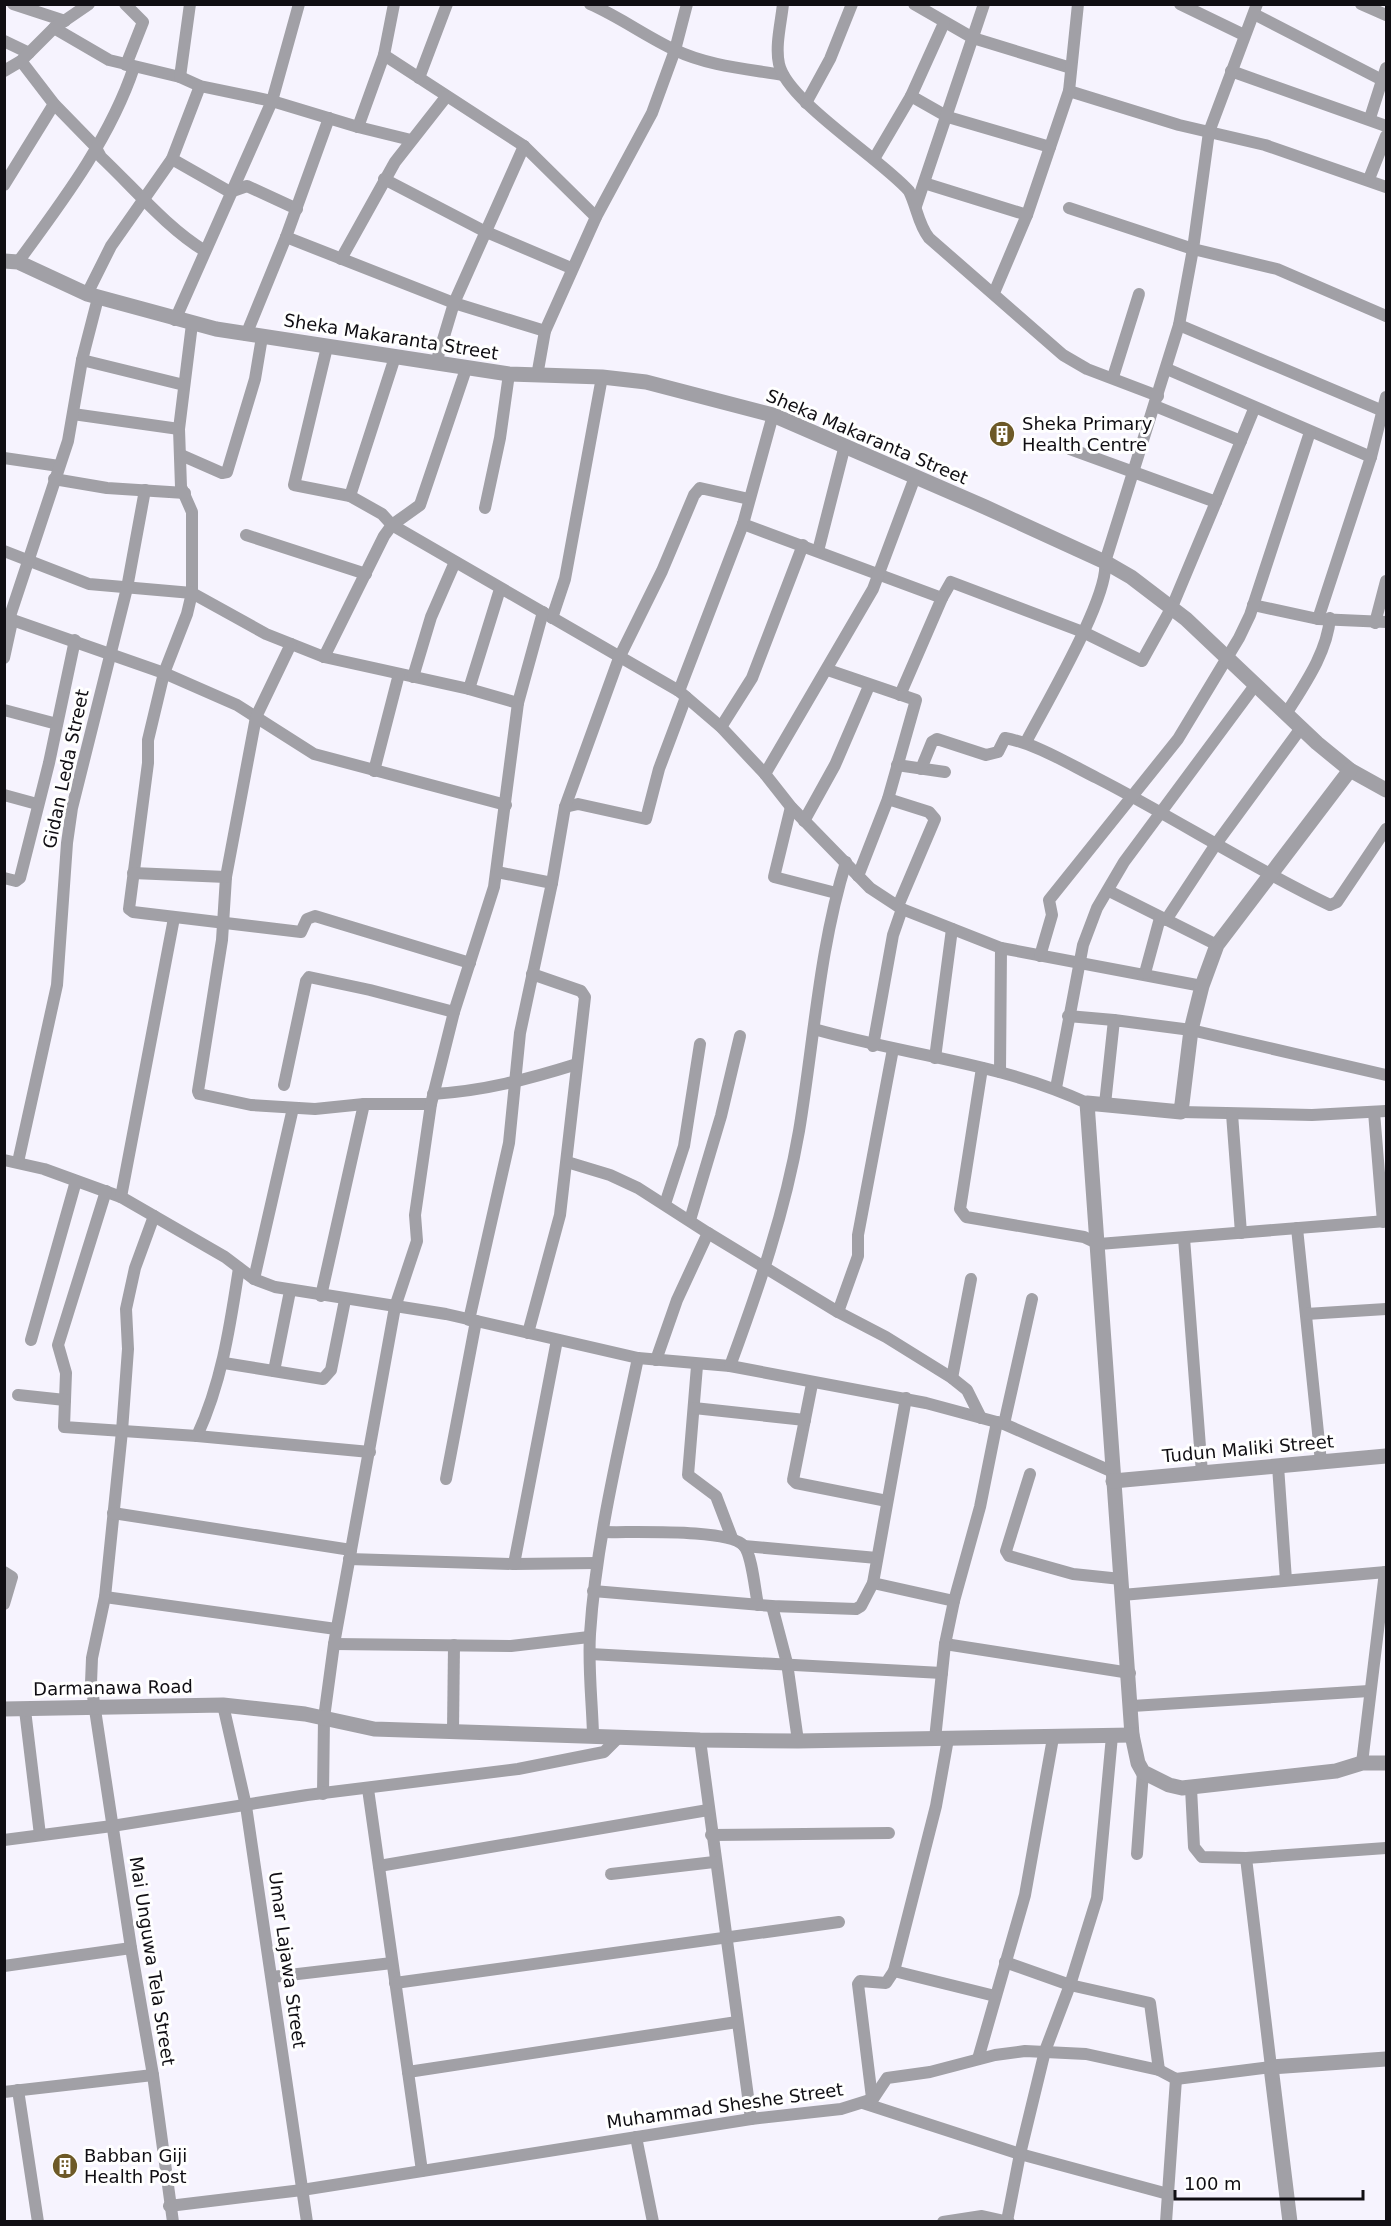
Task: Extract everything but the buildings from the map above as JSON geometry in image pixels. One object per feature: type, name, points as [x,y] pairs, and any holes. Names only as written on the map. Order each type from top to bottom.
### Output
[{"type":"street","points":[[13,4],[59,25],[96,54],[130,66],[180,77],[200,86],[272,101],[357,127],[411,140]]},
{"type":"street","points":[[4,71],[25,57],[77,9],[88,4]]},
{"type":"street","points":[[11,262],[73,187],[122,98],[143,22],[125,4]]},
{"type":"street","points":[[180,77],[190,4]]},
{"type":"street","points":[[175,320],[272,101],[299,4]]},
{"type":"street","points":[[357,127],[384,55],[394,4]]},
{"type":"street","points":[[419,78],[447,4]]},
{"type":"street","points":[[590,4],[616,9],[675,51],[714,62],[783,75]]},
{"type":"street","points":[[537,376],[545,331],[571,268],[596,217],[652,113],[675,51],[687,4]]},
{"type":"street","points":[[783,4],[777,56],[783,75],[807,103],[909,191],[916,206],[920,225],[929,238],[1044,341],[1063,355],[1087,369],[1113,377],[1156,401],[1241,441]]},
{"type":"street","points":[[807,103],[830,59],[852,4]]},
{"type":"street","points":[[914,4],[973,38],[1071,68]]},
{"type":"street","points":[[916,206],[948,117],[984,4]]},
{"type":"street","points":[[993,293],[1027,215],[1069,91],[1078,4]]},
{"type":"street","points":[[1180,4],[1244,35]]},
{"type":"street","points":[[1361,4],[1386,15]]},
{"type":"street","points":[[1026,741],[1083,632],[1104,579],[1105,562],[1179,325],[1209,132],[1255,9],[1385,76],[1370,118]]},
{"type":"street","points":[[874,159],[911,96],[944,23]]},
{"type":"street","points":[[4,41],[25,57],[54,104],[95,146],[101,157],[181,235],[205,251]]},
{"type":"street","points":[[384,55],[524,146],[596,217]]},
{"type":"street","points":[[1231,71],[1370,118],[1386,126]]},
{"type":"street","points":[[4,658],[11,626],[7,618],[68,441],[92,296],[111,246],[172,159],[200,86]]},
{"type":"street","points":[[1069,91],[1265,146],[1369,179],[1386,187]]},
{"type":"street","points":[[911,96],[948,117],[1050,147]]},
{"type":"street","points":[[340,259],[384,179],[411,140],[446,97]]},
{"type":"street","points":[[4,185],[54,104]]},
{"type":"street","points":[[180,455],[222,473],[227,472],[255,379],[254,336],[286,237],[329,118]]},
{"type":"street","points":[[1369,179],[1386,136]]},
{"type":"street","points":[[436,363],[454,303],[484,231],[524,146]]},
{"type":"street","points":[[172,159],[230,192]]},
{"type":"street","points":[[384,179],[484,231],[571,268]]},
{"type":"street","points":[[924,183],[1027,215]]},
{"type":"street","points":[[230,192],[246,186],[297,209]]},
{"type":"street","points":[[1069,208],[1192,249],[1277,269],[1386,316]]},
{"type":"street","points":[[286,237],[454,303],[545,331]]},
{"type":"street","name":"Sheka Makaranta Street","points":[[11,262],[92,296],[192,324],[254,336],[509,375],[602,377],[688,392],[772,415],[845,445],[1105,562],[1172,607],[1228,656],[1301,728],[1350,770],[1386,790]]},
{"type":"street","points":[[1113,377],[1139,294]]},
{"type":"street","points":[[192,324],[179,429],[181,487],[192,512],[192,593],[187,614],[164,673],[148,740],[148,763],[130,910],[174,918],[301,932],[307,919],[315,916],[470,963]]},
{"type":"street","points":[[1179,325],[1383,411]]},
{"type":"street","points":[[327,347],[294,485],[350,496],[382,514],[392,525],[683,694],[721,727],[765,774],[791,807],[858,876],[900,907],[1001,948],[1081,964],[1145,973],[1202,986]]},
{"type":"street","points":[[350,496],[395,357]]},
{"type":"street","points":[[82,360],[184,385]]},
{"type":"street","points":[[324,657],[392,525],[420,505],[466,369]]},
{"type":"street","points":[[1167,369],[1254,409],[1371,457]]},
{"type":"street","points":[[485,508],[500,438],[509,375]]},
{"type":"street","points":[[323,1794],[324,1718],[336,1629],[395,1307],[417,1240],[415,1215],[432,1099],[454,1012],[497,873],[518,703],[548,615],[565,579],[602,377]]},
{"type":"street","points":[[1286,714],[1310,675],[1327,637],[1324,618],[1386,397]]},
{"type":"street","points":[[900,695],[951,582],[1083,632],[1138,662],[1142,661],[1172,607],[1254,409]]},
{"type":"street","points":[[73,414],[179,429]]},
{"type":"street","points":[[565,807],[578,804],[646,819],[683,694],[742,524],[772,415]]},
{"type":"street","points":[[1040,956],[1052,915],[1049,900],[1178,739],[1239,638],[1253,605],[1310,432]]},
{"type":"street","points":[[818,551],[845,445]]},
{"type":"street","points":[[1070,449],[1216,502]]},
{"type":"street","points":[[4,458],[59,466]]},
{"type":"street","points":[[765,774],[828,670],[879,574],[915,477]]},
{"type":"street","points":[[54,479],[184,493]]},
{"type":"street","points":[[446,1479],[472,1320],[509,1143],[520,1033],[552,884],[565,807],[620,658],[697,489],[749,499]]},
{"type":"street","name":"Gidan Leda Street","points":[[18,1162],[57,985],[66,853],[72,808],[127,588],[145,490]]},
{"type":"street","points":[[742,524],[942,598]]},
{"type":"street","points":[[246,535],[366,574]]},
{"type":"street","points":[[721,727],[752,678],[803,545]]},
{"type":"street","points":[[4,551],[74,579],[127,588],[192,593],[266,634],[324,657],[469,689],[518,703]]},
{"type":"street","points":[[413,677],[431,616],[455,562]]},
{"type":"street","points":[[1253,605],[1324,618],[1381,622],[1386,580]]},
{"type":"street","points":[[469,689],[500,589]]},
{"type":"street","points":[[7,618],[164,673],[237,705],[314,754],[506,805]]},
{"type":"street","points":[[4,878],[16,881],[20,878],[75,640]]},
{"type":"street","points":[[291,644],[256,717],[226,877],[223,923],[199,1094],[251,1105],[315,1109],[432,1099],[516,1083],[577,1064]]},
{"type":"street","points":[[828,670],[869,686],[916,700],[888,799],[858,876]]},
{"type":"street","points":[[374,771],[399,674]]},
{"type":"street","points":[[1056,1088],[1068,1016],[1087,931],[1097,908],[1124,862],[1256,684]]},
{"type":"street","points":[[804,821],[835,765],[869,686]]},
{"type":"street","points":[[4,710],[57,724]]},
{"type":"street","points":[[1145,973],[1163,919],[1301,728]]},
{"type":"street","points":[[921,769],[934,740],[986,756],[998,752],[1005,738],[1026,741],[1133,797],[1271,875],[1335,904],[1386,829]]},
{"type":"street","points":[[897,765],[945,772]]},
{"type":"street","points":[[1181,1112],[1191,1030],[1202,986],[1217,945],[1350,770]]},
{"type":"street","points":[[4,795],[37,804]]},
{"type":"street","points":[[873,1046],[900,907],[935,819],[929,812],[888,799]]},
{"type":"street","points":[[791,807],[774,877],[836,893]]},
{"type":"street","points":[[730,1366],[767,1266],[798,1134],[828,928],[846,862]]},
{"type":"street","points":[[133,873],[226,877]]},
{"type":"street","points":[[497,873],[552,884]]},
{"type":"street","points":[[1109,891],[1217,945]]},
{"type":"street","points":[[121,1197],[174,918]]},
{"type":"street","points":[[935,1058],[952,929]]},
{"type":"street","points":[[1000,1072],[1001,948]]},
{"type":"street","points":[[528,1333],[560,1215],[584,994],[532,974]]},
{"type":"street","points":[[284,1085],[306,981],[311,976],[454,1012]]},
{"type":"street","points":[[1068,1016],[1191,1030],[1386,1075]]},
{"type":"street","points":[[1105,1104],[1114,1020]]},
{"type":"street","points":[[814,1029],[873,1046],[893,1049],[982,1068],[1000,1072],[1056,1088],[1087,1103],[1181,1112],[1233,1114],[1380,1112],[1385,1222],[1099,1244],[1084,1237],[966,1217],[961,1214],[982,1068]]},
{"type":"street","points":[[690,1220],[722,1116],[740,1036]]},
{"type":"street","points":[[665,1204],[684,1146],[700,1044]]},
{"type":"street","points":[[838,1312],[858,1256],[858,1235],[893,1049]]},
{"type":"street","points":[[1087,1103],[1099,1244],[1113,1476],[1130,1673],[1132,1735],[1143,1772],[1137,1854]]},
{"type":"street","points":[[321,1296],[364,1104]]},
{"type":"street","points":[[254,1279],[293,1108]]},
{"type":"street","points":[[1233,1114],[1241,1233]]},
{"type":"street","points":[[4,1160],[18,1162],[76,1180],[121,1197],[254,1279],[290,1291],[472,1320],[638,1358],[697,1366],[730,1366],[812,1384],[906,1398],[1001,1423],[1113,1476]]},
{"type":"street","points":[[567,1162],[610,1174],[665,1204],[708,1233],[767,1266],[838,1312],[886,1337],[952,1378],[967,1390],[981,1418]]},
{"type":"street","points":[[31,1340],[76,1180]]},
{"type":"street","points":[[106,1191],[58,1345],[66,1373],[66,1429],[197,1436],[370,1452]]},
{"type":"street","name":"Mai Unguwa Tela Street","points":[[154,1216],[135,1268],[126,1309],[128,1349],[122,1431],[105,1597],[92,1658],[93,1707],[153,2074],[169,2206],[173,2222]]},
{"type":"street","points":[[1297,1228],[1320,1462]]},
{"type":"street","points":[[656,1360],[677,1300],[708,1233]]},
{"type":"street","points":[[1184,1238],[1202,1473]]},
{"type":"street","points":[[197,1436],[224,1363],[239,1268]]},
{"type":"street","points":[[952,1378],[971,1279]]},
{"type":"street","points":[[274,1371],[290,1291]]},
{"type":"street","points":[[868,2101],[858,1984],[860,1982],[886,1983],[894,1971],[936,1806],[945,1644],[1032,1299]]},
{"type":"street","points":[[224,1363],[323,1379],[328,1376],[345,1300]]},
{"type":"street","points":[[1306,1314],[1386,1309]]},
{"type":"street","points":[[514,1564],[557,1340]]},
{"type":"street","points":[[593,1734],[590,1637],[593,1591],[638,1358]]},
{"type":"street","points":[[697,1366],[688,1475],[716,1496],[732,1538]]},
{"type":"street","points":[[812,1384],[794,1477],[795,1483],[887,1501]]},
{"type":"street","points":[[18,1395],[65,1400]]},
{"type":"street","points":[[593,1591],[772,1606],[856,1609],[861,1606],[873,1583],[906,1398]]},
{"type":"street","points":[[694,1408],[805,1420]]},
{"type":"street","name":"Tudun Maliki Street","points":[[1113,1476],[1202,1473],[1386,1456]]},
{"type":"street","points":[[1278,1466],[1286,1581]]},
{"type":"street","points":[[1030,1474],[1006,1551],[1009,1556],[1073,1574],[1121,1579]]},
{"type":"street","points":[[113,1513],[350,1554],[514,1564],[597,1563]]},
{"type":"street","points":[[603,1532],[698,1534],[732,1538],[744,1546],[877,1558]]},
{"type":"street","points":[[744,1546],[758,1605]]},
{"type":"street","points":[[4,1572],[12,1576],[4,1604]]},
{"type":"street","points":[[1122,1595],[1386,1572],[1369,1691],[1362,1763]]},
{"type":"street","points":[[873,1583],[954,1601]]},
{"type":"street","points":[[105,1597],[336,1629]]},
{"type":"street","points":[[772,1606],[787,1663],[798,1741]]},
{"type":"street","points":[[334,1644],[511,1646],[590,1637]]},
{"type":"street","points":[[945,1644],[1130,1673]]},
{"type":"street","points":[[453,1731],[454,1645]]},
{"type":"street","points":[[590,1654],[664,1660],[787,1663],[942,1673]]},
{"type":"street","points":[[1132,1706],[1369,1691]]},
{"type":"street","name":"Darmanawa Road","points":[[4,1709],[223,1705],[324,1718],[374,1729],[593,1734],[700,1740],[798,1741],[1132,1735]]},
{"type":"street","name":"Umar Lajawa Street","points":[[223,1705],[246,1806],[307,2222]]},
{"type":"street","points":[[25,1710],[40,1835]]},
{"type":"street","points":[[943,2222],[982,2216],[1008,2221],[1020,2154],[1045,2051],[1070,1985],[1097,1898],[1112,1736]]},
{"type":"street","points":[[4,1840],[590,1756],[604,1752],[619,1737]]},
{"type":"street","points":[[978,2059],[1025,1895],[1053,1738]]},
{"type":"street","points":[[700,1740],[714,1862],[751,2119]]},
{"type":"street","points":[[1143,1772],[1169,1785],[1191,1788],[1336,1771],[1362,1763],[1386,1763]]},
{"type":"street","points":[[1191,1788],[1197,1852],[1202,1857],[1246,1858],[1386,1848]]},
{"type":"street","points":[[368,1789],[422,2171]]},
{"type":"street","points":[[379,1866],[708,1810]]},
{"type":"street","points":[[711,1835],[890,1833]]},
{"type":"street","points":[[1246,1858],[1290,2222]]},
{"type":"street","points":[[611,1874],[714,1862]]},
{"type":"street","points":[[395,1983],[839,1922]]},
{"type":"street","points":[[4,1966],[131,1948]]},
{"type":"street","points":[[272,1977],[392,1962]]},
{"type":"street","points":[[1005,1962],[1070,1985],[1150,2003],[1159,2070]]},
{"type":"street","points":[[894,1971],[995,1996]]},
{"type":"street","points":[[408,2072],[737,2022]]},
{"type":"street","points":[[868,2101],[887,2078],[930,2072],[978,2059],[1025,2051],[1086,2054],[1159,2070],[1176,2079],[1271,2067],[1386,2059]]},
{"type":"street","points":[[4,2092],[153,2074]]},
{"type":"street","points":[[1166,2222],[1176,2079]]},
{"type":"street","points":[[18,2090],[38,2222]]},
{"type":"street","points":[[868,2101],[1020,2154],[1168,2194]]},
{"type":"street","name":"Muhammad Sheshe Street","points":[[169,2206],[302,2190],[751,2119],[841,2109],[868,2101]]},
{"type":"street","points":[[636,2137],[653,2222]]},
{"type":"place","name":"Sheka Primary Health Centre","points":[[1002,434]]},
{"type":"place","name":"Babban Giji Health Post","points":[[65,2166]]}]
